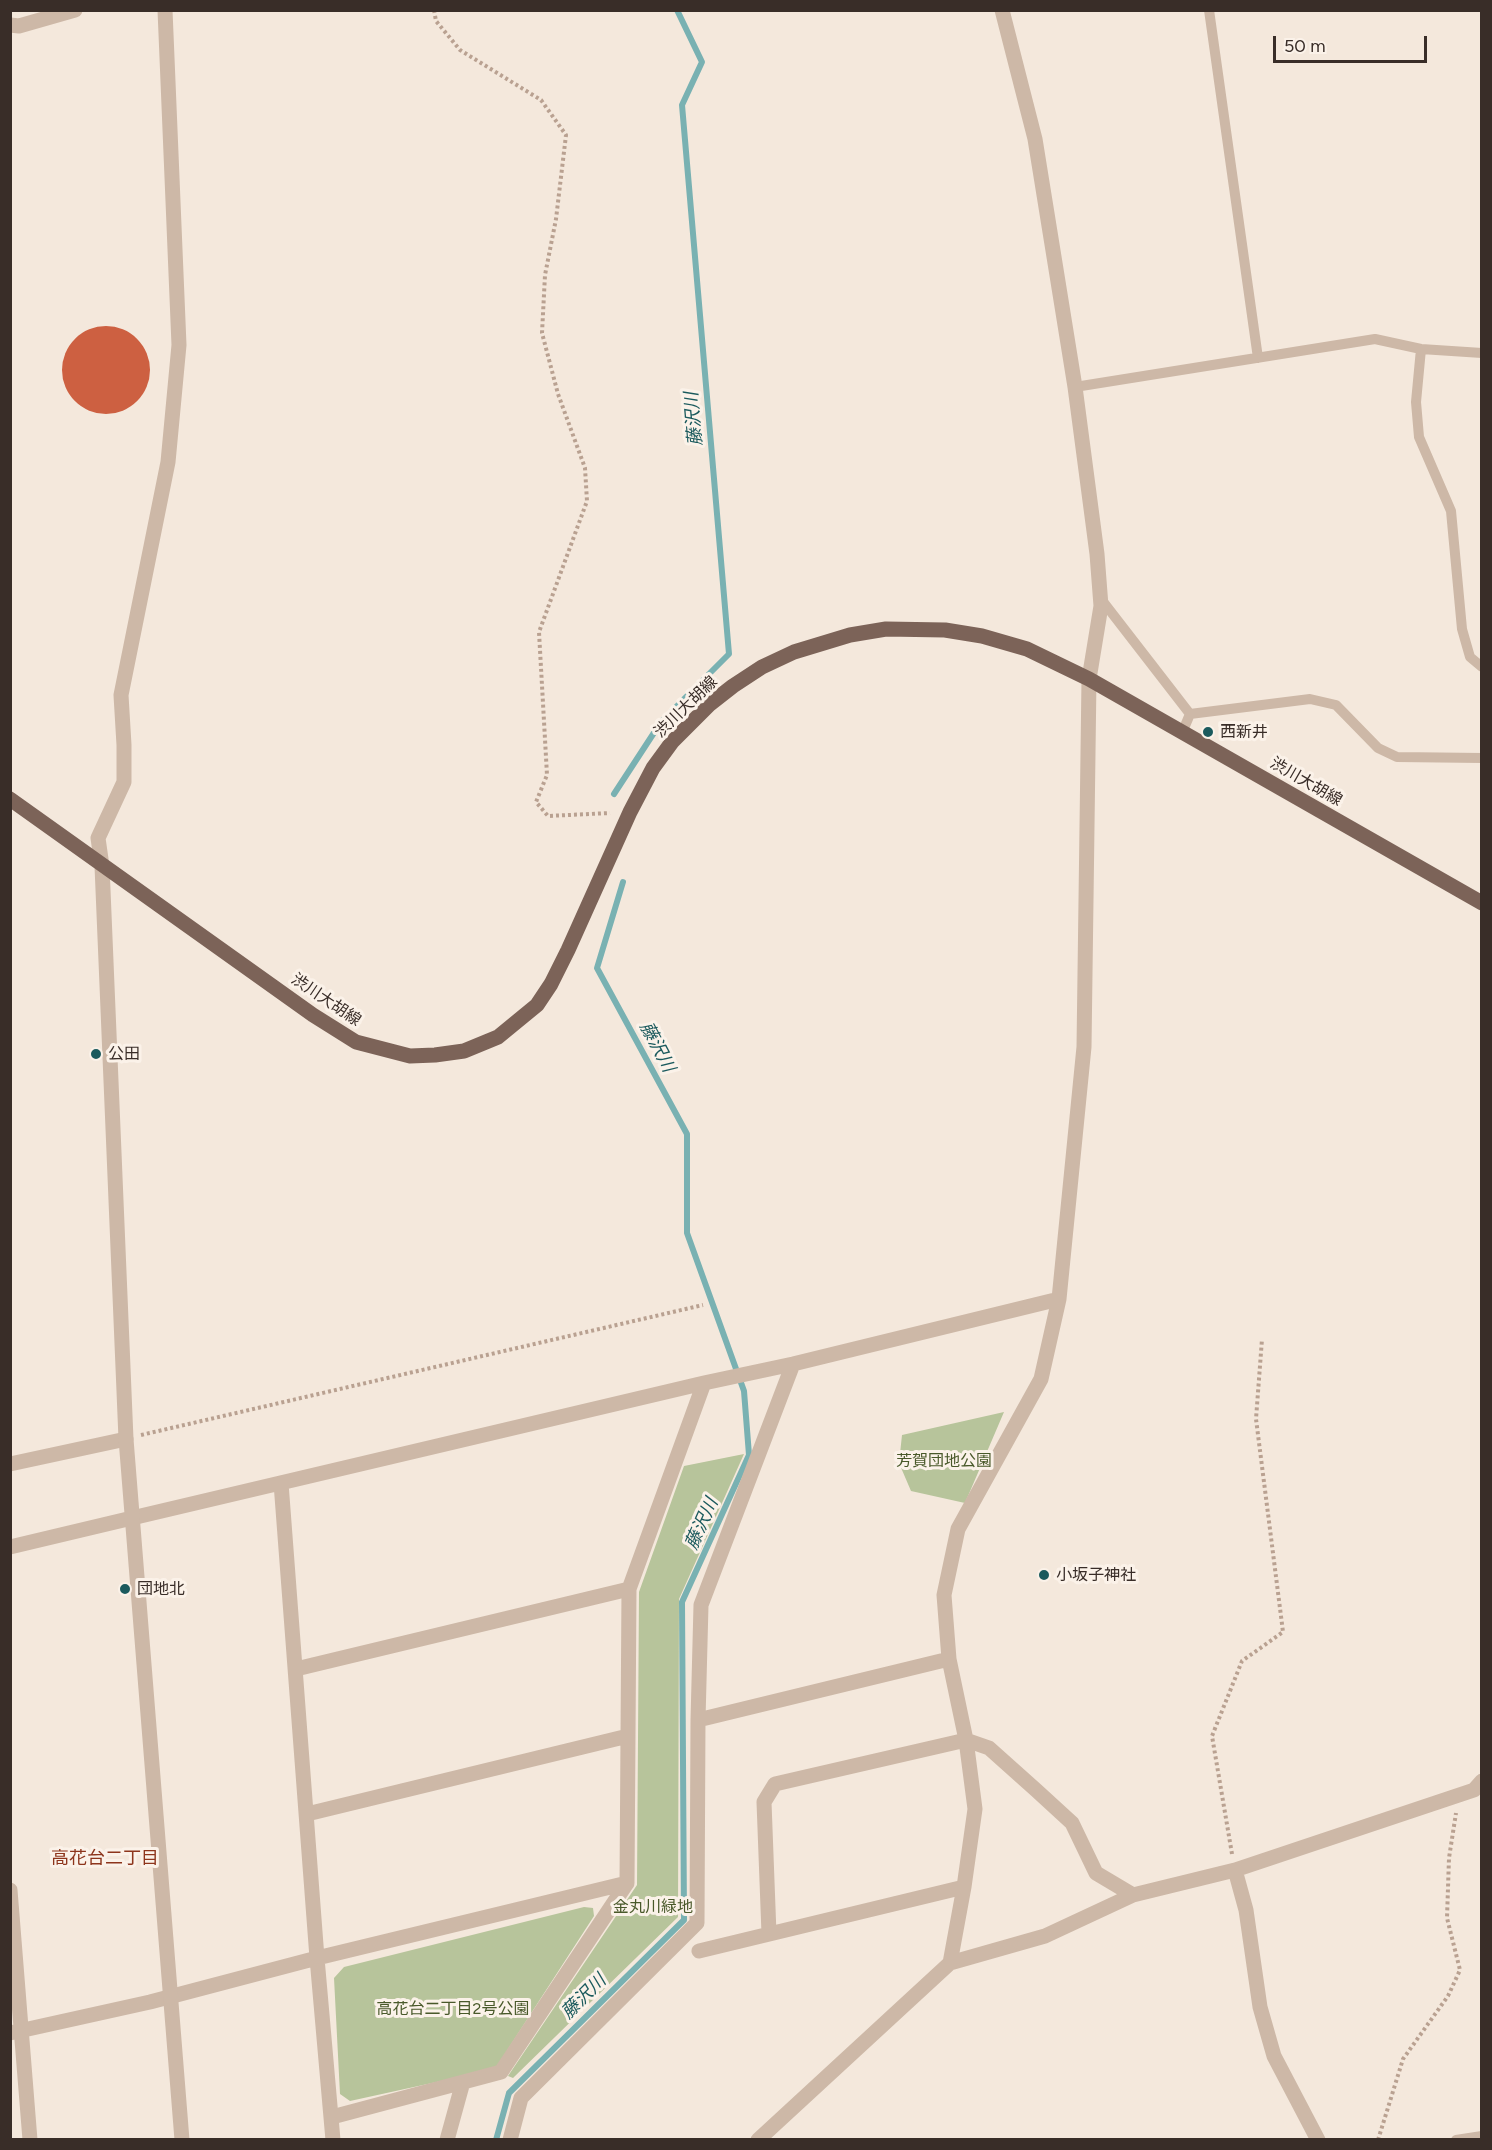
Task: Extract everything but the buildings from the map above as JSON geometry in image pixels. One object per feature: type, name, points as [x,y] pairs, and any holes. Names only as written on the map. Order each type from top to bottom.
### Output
[{"type":"main road","name":"渋川大胡線","points":[[10,799],[304,1009],[356,1042],[410,1056],[464,1051],[498,1037],[537,1005],[551,984],[568,950],[630,812],[653,768],[672,742],[710,704],[762,667],[821,643],[886,629],[945,630],[982,636],[1027,649],[1089,680],[1482,903]]},
{"type":"street","points":[[10,25],[19,26],[75,10]]},
{"type":"street","points":[[165,10],[179,345],[168,462],[121,695],[124,782],[98,838],[102,866],[126,1439],[182,2139]]},
{"type":"street","points":[[950,1963],[975,1809],[966,1740],[949,1659],[944,1595],[958,1529],[1041,1379],[1059,1299],[1084,1047],[1089,680],[1101,606],[1097,554],[1075,387],[1035,139],[1002,10]]},
{"type":"street","points":[[10,1547],[793,1364],[1059,1299]]},
{"type":"street","points":[[510,2139],[521,2098],[697,1923],[701,1605],[793,1364]]},
{"type":"street","points":[[332,2117],[501,2073],[627,1883],[629,1589],[704,1383]]},
{"type":"street","points":[[10,1464],[126,1439]]},
{"type":"street","points":[[281,1483],[333,2139]]},
{"type":"street","points":[[296,1669],[629,1589]]},
{"type":"street","points":[[698,1720],[949,1659]]},
{"type":"street","points":[[306,1814],[628,1736]]},
{"type":"street","points":[[769,1934],[765,1802],[775,1784],[966,1740],[989,1748],[1072,1823],[1096,1873],[1133,1895]]},
{"type":"street","points":[[758,2139],[950,1963],[1045,1936],[1133,1895],[1235,1870],[1474,1790],[1482,1781]]},
{"type":"street","points":[[1235,1870],[1246,1910],[1260,2007],[1274,2056],[1318,2139]]},
{"type":"street","points":[[16,2032],[170,1997],[317,1958],[627,1883]]},
{"type":"street","points":[[699,1951],[964,1887]]},
{"type":"street","points":[[10,1890],[16,2032],[30,2139]]},
{"type":"street","points":[[447,2139],[463,2082]]},
{"type":"lane","points":[[1209,10],[1258,358]]},
{"type":"lane","points":[[1075,387],[1375,339],[1420,349],[1482,353]]},
{"type":"lane","points":[[1420,349],[1416,402],[1419,437],[1451,511],[1462,630],[1470,657],[1482,667]]},
{"type":"lane","points":[[1100,599],[1190,714]]},
{"type":"lane","points":[[1190,714],[1310,699],[1336,705],[1378,748],[1396,757],[1482,758]]},
{"type":"lane","points":[[1182,733],[1190,714]]},
{"type":"lane","points":[[1456,2139],[1482,2136]]},
{"type":"path","points":[[434,10],[435,21],[460,50],[541,100],[566,135],[556,219],[545,275],[542,333],[558,394],[585,468],[587,501],[539,632],[547,775],[536,802],[548,816],[630,812]]},
{"type":"path","points":[[126,1439],[703,1305]]},
{"type":"path","points":[[1235,1870],[1212,1736],[1242,1662],[1283,1632],[1256,1419],[1262,1339]]},
{"type":"path","points":[[1378,2139],[1403,2059],[1448,1996],[1460,1970],[1447,1918],[1449,1858],[1459,1795]]},
{"type":"green space","name":"芳賀団地公園","points":[[1004,1412],[965,1503],[911,1491],[899,1463],[902,1435]]},
{"type":"green space","name":"金丸川緑地","points":[[744,1454],[679,1599],[678,1917],[513,2078],[508,2076],[637,1885],[639,1592],[684,1466]]},
{"type":"green space","name":"高花台二丁目2号公園","points":[[584,1907],[593,1908],[594,1916],[497,2066],[487,2071],[350,2101],[340,2094],[334,1978],[344,1967]]},
{"type":"waterway","name":"藤沢川","points":[[614,794],[661,722],[729,654],[682,105],[702,62],[677,10]]},
{"type":"waterway","name":"藤沢川","points":[[496,2140],[509,2093],[684,1920],[682,1602],[749,1455],[744,1391],[687,1233],[687,1134],[597,968],[623,882]]},
{"type":"place","name":"西新井","points":[[1208,732]]},
{"type":"place","name":"公田","points":[[96,1054]]},
{"type":"place","name":"小坂子神社","points":[[1044,1575]]},
{"type":"place","name":"団地北","points":[[125,1589]]},
{"type":"district","name":"高花台二丁目","points":[[105,1859]]}]
